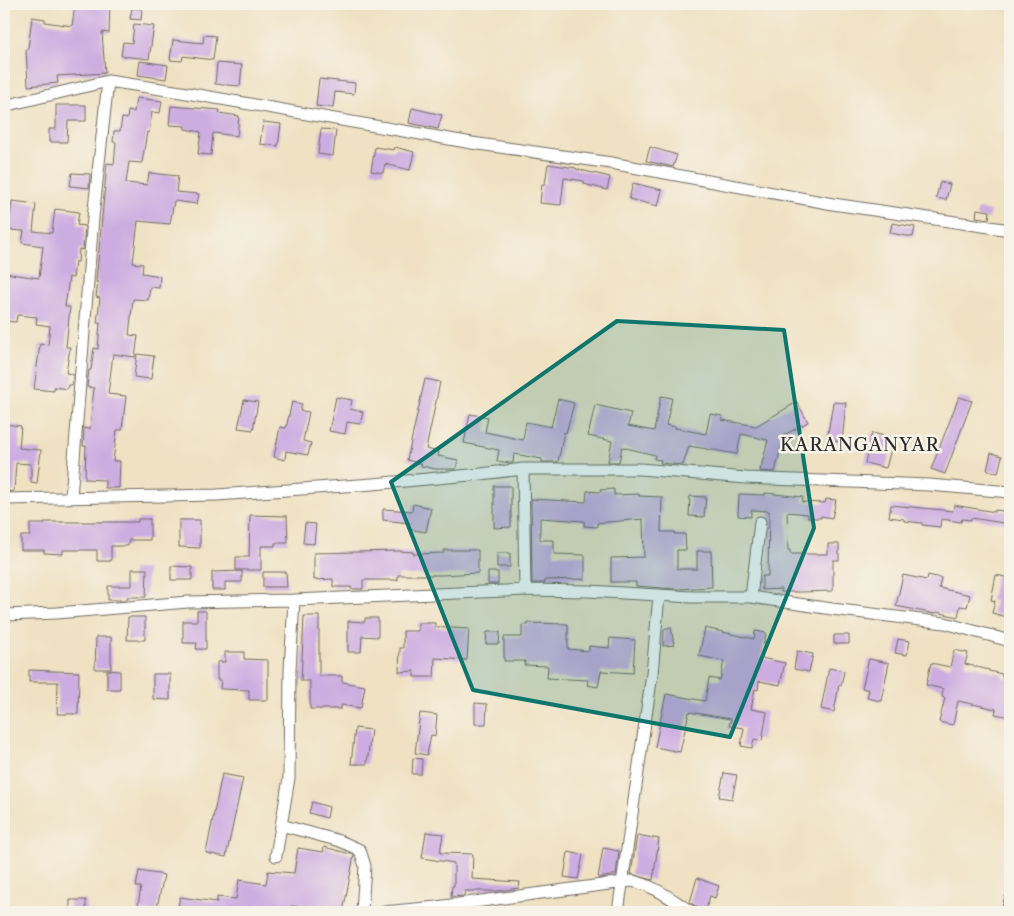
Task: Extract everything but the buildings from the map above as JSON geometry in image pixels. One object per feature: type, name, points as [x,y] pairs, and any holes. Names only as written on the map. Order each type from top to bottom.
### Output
[{"type":"street","points":[[4,106],[108,81],[472,143],[611,163],[833,204],[1010,230]]},
{"type":"street","points":[[71,497],[92,218],[108,81]]},
{"type":"street","points":[[522,469],[525,590]]},
{"type":"street","points":[[4,499],[217,495],[373,484],[522,469],[640,469],[746,478],[929,485],[1010,492]]},
{"type":"street","points":[[751,597],[760,522]]},
{"type":"street","points":[[4,615],[57,613],[188,602],[294,600],[525,590],[588,591],[692,597],[751,597],[832,610],[945,623],[1010,640]]},
{"type":"street","points":[[618,912],[652,674],[659,595]]},
{"type":"street","points":[[276,856],[289,778],[290,670],[294,600]]},
{"type":"street","points":[[281,825],[340,841],[360,850],[365,866],[362,912]]},
{"type":"street","points":[[384,912],[623,886],[641,882],[692,912]]},
{"type":"street","points":[[1006,912],[1010,900]]},
{"type":"highlighted area","points":[[617,321],[784,330],[814,528],[730,737],[473,690],[391,482]]},
{"type":"district","name":"KARANGANYAR","points":[[860,445]]}]
